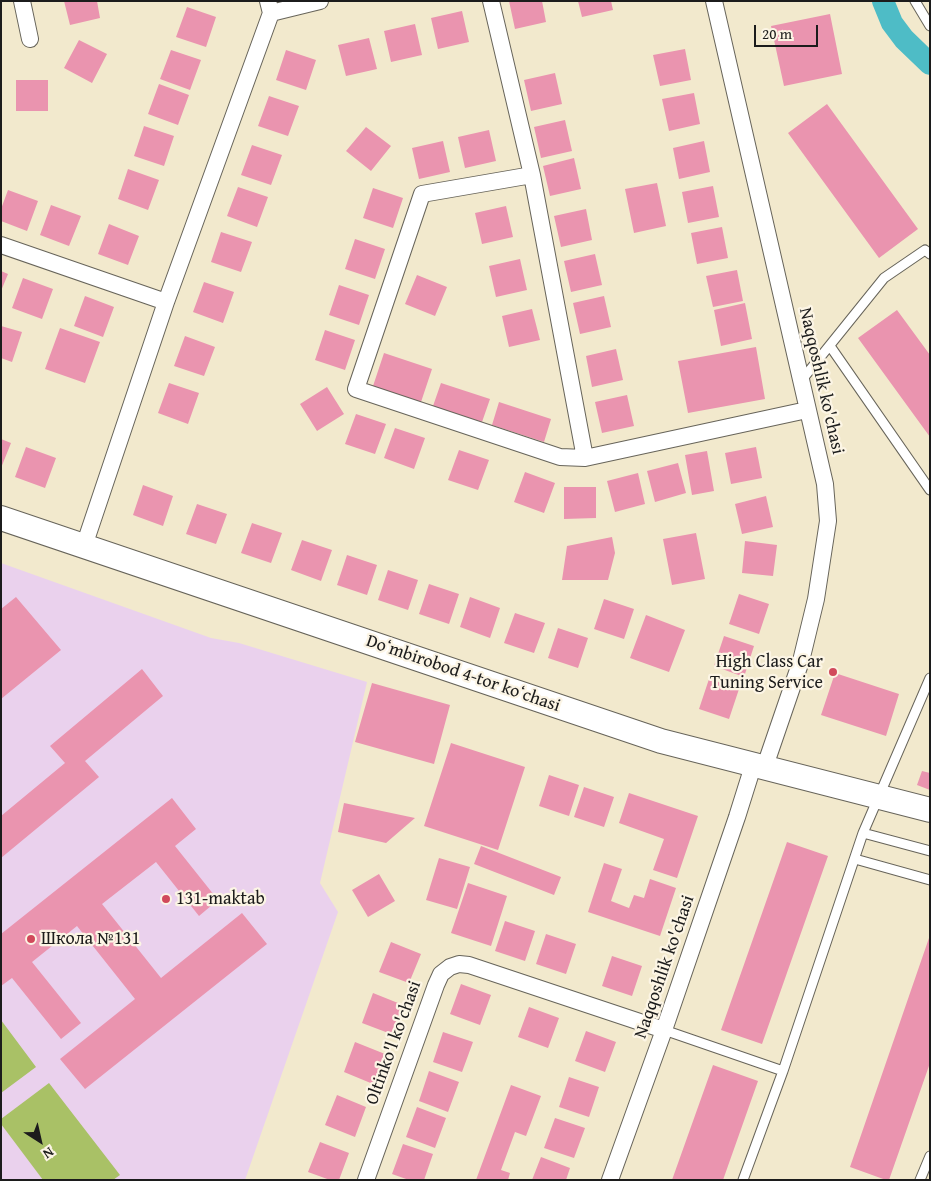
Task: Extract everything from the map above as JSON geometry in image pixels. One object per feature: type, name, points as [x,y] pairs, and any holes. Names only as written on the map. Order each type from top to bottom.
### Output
[{"type":"street","points":[[22,1],[30,39]]},
{"type":"street","points":[[84,546],[166,302],[269,7],[320,1]]},
{"type":"street","points":[[492,1],[532,175],[585,458]]},
{"type":"street","name":"Naqqoshlik ko'chasi","points":[[610,1180],[758,767],[801,661],[824,553],[828,521],[825,484],[714,1]]},
{"type":"street","points":[[532,175],[422,194],[356,389],[560,458],[585,458],[807,410]]},
{"type":"street","points":[[1,245],[166,302]]},
{"type":"street","name":"Doʻmbirobod 4-tor koʻchasi","points":[[1,518],[661,741],[930,810]]},
{"type":"street","name":"Oltinko'l ko'chasi","points":[[366,1180],[436,985],[442,974],[450,967],[459,964],[469,965],[664,1030]]},
{"type":"lane","points":[[915,1],[930,26]]},
{"type":"lane","points":[[801,382],[884,278],[925,250],[930,254]]},
{"type":"lane","points":[[830,346],[930,490]]},
{"type":"lane","points":[[744,1180],[783,1071],[863,833],[930,678]]},
{"type":"lane","points":[[863,833],[930,852]]},
{"type":"lane","points":[[855,859],[930,880]]},
{"type":"lane","points":[[664,1030],[783,1071]]},
{"type":"lane","points":[[920,1180],[930,1156]]},
{"type":"shaded area","name":"131-maktab","points":[[1,563],[211,638],[239,643],[367,682],[320,883],[338,912],[245,1180],[1,1180]]},
{"type":"green space","points":[[1,1020],[36,1067],[1,1093]]},
{"type":"green space","points":[[49,1083],[120,1175],[113,1180],[43,1180],[1,1124],[1,1119]]},
{"type":"building","points":[[64,1],[97,1],[100,18],[70,25]]},
{"type":"building","points":[[509,1],[542,1],[546,22],[515,29]]},
{"type":"building","points":[[578,1],[611,1],[613,10],[582,17]]},
{"type":"building","points":[[187,7],[216,17],[206,47],[176,37]]},
{"type":"building","points":[[462,11],[469,42],[438,49],[431,18]]},
{"type":"building","points":[[830,14],[842,74],[784,86],[771,26]]},
{"type":"building","points":[[415,24],[422,55],[391,62],[384,31]]},
{"type":"building","points":[[369,38],[377,69],[346,76],[338,45]]},
{"type":"building","points":[[79,40],[107,54],[92,83],[64,68]]},
{"type":"building","points":[[685,49],[691,80],[660,86],[653,55]]},
{"type":"building","points":[[171,50],[201,60],[190,90],[160,79]]},
{"type":"building","points":[[286,50],[316,60],[306,90],[276,80]]},
{"type":"building","points":[[555,73],[562,104],[531,111],[524,80]]},
{"type":"building","points":[[16,80],[48,80],[48,111],[16,111]]},
{"type":"building","points":[[159,84],[189,95],[178,125],[148,114]]},
{"type":"building","points":[[694,93],[700,124],[669,131],[662,99]]},
{"type":"building","points":[[269,96],[299,106],[288,136],[258,126]]},
{"type":"building","points":[[827,104],[918,229],[879,258],[788,133]]},
{"type":"building","points":[[565,120],[572,151],[541,158],[534,127]]},
{"type":"building","points":[[144,126],[174,136],[164,166],[134,156]]},
{"type":"building","points":[[366,127],[391,146],[371,171],[346,151]]},
{"type":"building","points":[[489,130],[496,161],[465,168],[458,137]]},
{"type":"building","points":[[443,141],[450,172],[419,179],[412,148]]},
{"type":"building","points":[[704,141],[710,172],[679,179],[673,148]]},
{"type":"building","points":[[252,145],[282,155],[271,185],[241,175]]},
{"type":"building","points":[[574,158],[581,189],[550,196],[543,166]]},
{"type":"building","points":[[128,169],[159,180],[148,210],[118,199]]},
{"type":"building","points":[[657,183],[666,226],[634,233],[625,189]]},
{"type":"building","points":[[713,186],[719,217],[688,223],[682,192]]},
{"type":"building","points":[[238,187],[268,197],[257,227],[227,216]]},
{"type":"building","points":[[373,188],[403,198],[393,228],[363,218]]},
{"type":"building","points":[[8,190],[38,201],[27,231],[1,221],[1,209]]},
{"type":"building","points":[[51,205],[81,216],[69,246],[40,235]]},
{"type":"building","points":[[506,206],[513,237],[482,244],[475,213]]},
{"type":"building","points":[[586,209],[592,240],[561,247],[554,216]]},
{"type":"building","points":[[109,224],[139,236],[128,265],[98,254]]},
{"type":"building","points":[[722,227],[728,258],[697,264],[691,233]]},
{"type":"building","points":[[221,232],[252,242],[241,272],[211,262]]},
{"type":"building","points":[[355,239],[385,249],[375,279],[345,269]]},
{"type":"building","points":[[595,254],[602,285],[571,292],[564,261]]},
{"type":"building","points":[[520,259],[527,290],[496,297],[489,266]]},
{"type":"building","points":[[737,270],[743,301],[713,307],[706,276]]},
{"type":"building","points":[[1,271],[8,274],[1,291]]},
{"type":"building","points":[[417,275],[447,287],[435,316],[405,304]]},
{"type":"building","points":[[23,278],[53,289],[42,319],[12,308]]},
{"type":"building","points":[[204,282],[234,292],[223,323],[193,312]]},
{"type":"building","points":[[339,285],[369,295],[359,325],[329,315]]},
{"type":"building","points":[[85,296],[114,307],[103,337],[74,326]]},
{"type":"building","points":[[604,296],[611,327],[580,334],[573,303]]},
{"type":"building","points":[[745,303],[752,339],[721,346],[714,310]]},
{"type":"building","points":[[532,309],[540,340],[509,347],[502,316]]},
{"type":"building","points":[[897,310],[930,355],[930,437],[858,338]]},
{"type":"building","points":[[1,326],[22,332],[12,362],[1,358]]},
{"type":"building","points":[[60,328],[100,342],[85,383],[45,369]]},
{"type":"building","points":[[325,330],[355,340],[345,370],[315,360]]},
{"type":"building","points":[[185,336],[215,347],[204,376],[174,366]]},
{"type":"building","points":[[756,347],[765,399],[688,413],[678,361]]},
{"type":"building","points":[[616,349],[623,380],[592,387],[586,356]]},
{"type":"building","points":[[384,353],[432,369],[420,405],[372,389]]},
{"type":"building","points":[[169,383],[199,393],[188,424],[158,413]]},
{"type":"building","points":[[441,383],[490,399],[482,422],[433,406]]},
{"type":"building","points":[[327,387],[344,414],[317,431],[300,404]]},
{"type":"building","points":[[627,395],[634,426],[602,433],[595,402]]},
{"type":"building","points":[[499,402],[551,419],[544,442],[492,425]]},
{"type":"building","points":[[356,414],[386,424],[375,454],[345,444]]},
{"type":"building","points":[[395,428],[425,438],[414,469],[384,458]]},
{"type":"building","points":[[1,439],[11,443],[1,468]]},
{"type":"building","points":[[26,447],[56,458],[45,488],[15,477]]},
{"type":"building","points":[[756,447],[762,478],[731,484],[725,453]]},
{"type":"building","points":[[459,450],[489,460],[478,490],[448,480]]},
{"type":"building","points":[[707,451],[714,491],[692,495],[685,455]]},
{"type":"building","points":[[678,463],[686,493],[655,502],[647,471]]},
{"type":"building","points":[[525,472],[555,483],[544,513],[514,502]]},
{"type":"building","points":[[638,473],[645,504],[615,512],[607,481]]},
{"type":"building","points":[[143,485],[173,496],[163,526],[133,515]]},
{"type":"building","points":[[564,487],[596,487],[596,518],[564,519]]},
{"type":"building","points":[[766,496],[773,527],[742,534],[735,504]]},
{"type":"building","points":[[197,504],[227,514],[216,544],[186,534]]},
{"type":"building","points":[[252,523],[282,533],[271,563],[241,553]]},
{"type":"building","points":[[696,533],[705,579],[672,585],[663,539]]},
{"type":"building","points":[[612,537],[615,553],[608,580],[562,580],[567,546]]},
{"type":"building","points":[[302,540],[332,550],[321,581],[291,570]]},
{"type":"building","points":[[745,541],[777,545],[773,576],[742,573]]},
{"type":"building","points":[[347,555],[377,565],[367,595],[337,585]]},
{"type":"building","points":[[388,570],[418,580],[408,610],[378,600]]},
{"type":"building","points":[[429,584],[459,594],[449,624],[419,614]]},
{"type":"building","points":[[739,594],[769,604],[759,634],[729,624]]},
{"type":"building","points":[[16,597],[61,650],[1,699],[1,609]]},
{"type":"building","points":[[470,597],[500,608],[490,638],[460,627]]},
{"type":"building","points":[[604,599],[634,609],[624,639],[594,629]]},
{"type":"building","points":[[515,613],[545,623],[534,653],[504,643]]},
{"type":"building","points":[[646,615],[685,630],[669,672],[630,658]]},
{"type":"building","points":[[558,628],[588,638],[578,668],[548,658]]},
{"type":"building","points":[[724,636],[754,646],[744,677],[714,666]]},
{"type":"building","points":[[142,669],[163,696],[85,761],[99,777],[1,858],[1,816],[65,763],[50,746]]},
{"type":"building","points":[[835,673],[899,694],[886,736],[821,715]]},
{"type":"building","points":[[709,679],[739,689],[729,719],[699,709]]},
{"type":"building","points":[[372,683],[450,705],[434,764],[355,742]]},
{"type":"building","points":[[451,743],[525,767],[498,850],[424,826]]},
{"type":"building","points":[[922,771],[930,773],[930,790],[917,785]]},
{"type":"building","points":[[549,775],[579,785],[569,816],[539,806]]},
{"type":"building","points":[[584,787],[614,797],[604,827],[574,817]]},
{"type":"building","points":[[629,793],[698,816],[677,878],[653,870],[664,839],[619,823]]},
{"type":"building","name":"Школа №131","points":[[172,798],[196,829],[175,846],[218,900],[199,916],[156,862],[102,904],[161,978],[242,913],[267,944],[85,1089],[60,1059],[135,999],[77,926],[32,962],[81,1023],[61,1039],[12,978],[1,986],[1,934]]},
{"type":"building","points":[[344,803],[415,818],[386,843],[338,832]]},
{"type":"building","points":[[787,842],[828,856],[762,1044],[721,1030]]},
{"type":"building","points":[[481,846],[561,877],[554,895],[474,864]]},
{"type":"building","points":[[439,858],[470,867],[457,909],[426,900]]},
{"type":"building","points":[[604,863],[622,869],[611,901],[629,908],[634,895],[644,898],[650,879],[676,888],[660,936],[588,912]]},
{"type":"building","points":[[379,874],[395,901],[368,917],[352,890]]},
{"type":"building","points":[[468,883],[507,896],[491,946],[451,933]]},
{"type":"building","points":[[505,921],[535,931],[525,961],[495,951]]},
{"type":"building","points":[[546,934],[576,944],[566,974],[536,964]]},
{"type":"building","points":[[929,938],[930,1063],[889,1180],[886,1180],[850,1167]]},
{"type":"building","points":[[391,942],[421,954],[409,983],[379,972]]},
{"type":"building","points":[[612,956],[642,966],[632,996],[602,986]]},
{"type":"building","points":[[461,984],[491,995],[480,1025],[450,1014]]},
{"type":"building","points":[[373,993],[403,1005],[391,1034],[362,1023]]},
{"type":"building","points":[[529,1007],[559,1018],[548,1048],[518,1037]]},
{"type":"building","points":[[586,1031],[616,1042],[605,1072],[575,1061]]},
{"type":"building","points":[[443,1032],[473,1042],[462,1072],[433,1062]]},
{"type":"building","points":[[355,1042],[385,1054],[373,1084],[344,1072]]},
{"type":"building","points":[[713,1065],[758,1081],[723,1180],[672,1180]]},
{"type":"building","points":[[429,1071],[459,1082],[448,1112],[419,1101]]},
{"type":"building","points":[[569,1077],[599,1087],[589,1117],[559,1107]]},
{"type":"building","points":[[511,1085],[541,1096],[526,1136],[515,1132],[501,1170],[510,1173],[508,1180],[476,1180]]},
{"type":"building","points":[[337,1095],[366,1107],[355,1137],[325,1125]]},
{"type":"building","points":[[417,1107],[446,1118],[435,1148],[406,1137]]},
{"type":"building","points":[[555,1118],[585,1128],[574,1158],[544,1148]]},
{"type":"building","points":[[320,1142],[349,1153],[339,1180],[330,1180],[308,1172]]},
{"type":"building","points":[[403,1144],[433,1154],[424,1180],[409,1180],[392,1174]]},
{"type":"building","points":[[541,1157],[570,1168],[566,1180],[532,1180]]},
{"type":"waterway","points":[[883,1],[892,23],[904,39],[930,64]]},
{"type":"place","name":"High Class Car Tuning Service","points":[[833,672]]},
{"type":"place","name":"131-maktab","points":[[166,899]]},
{"type":"place","name":"Школа №131","points":[[31,939]]}]
